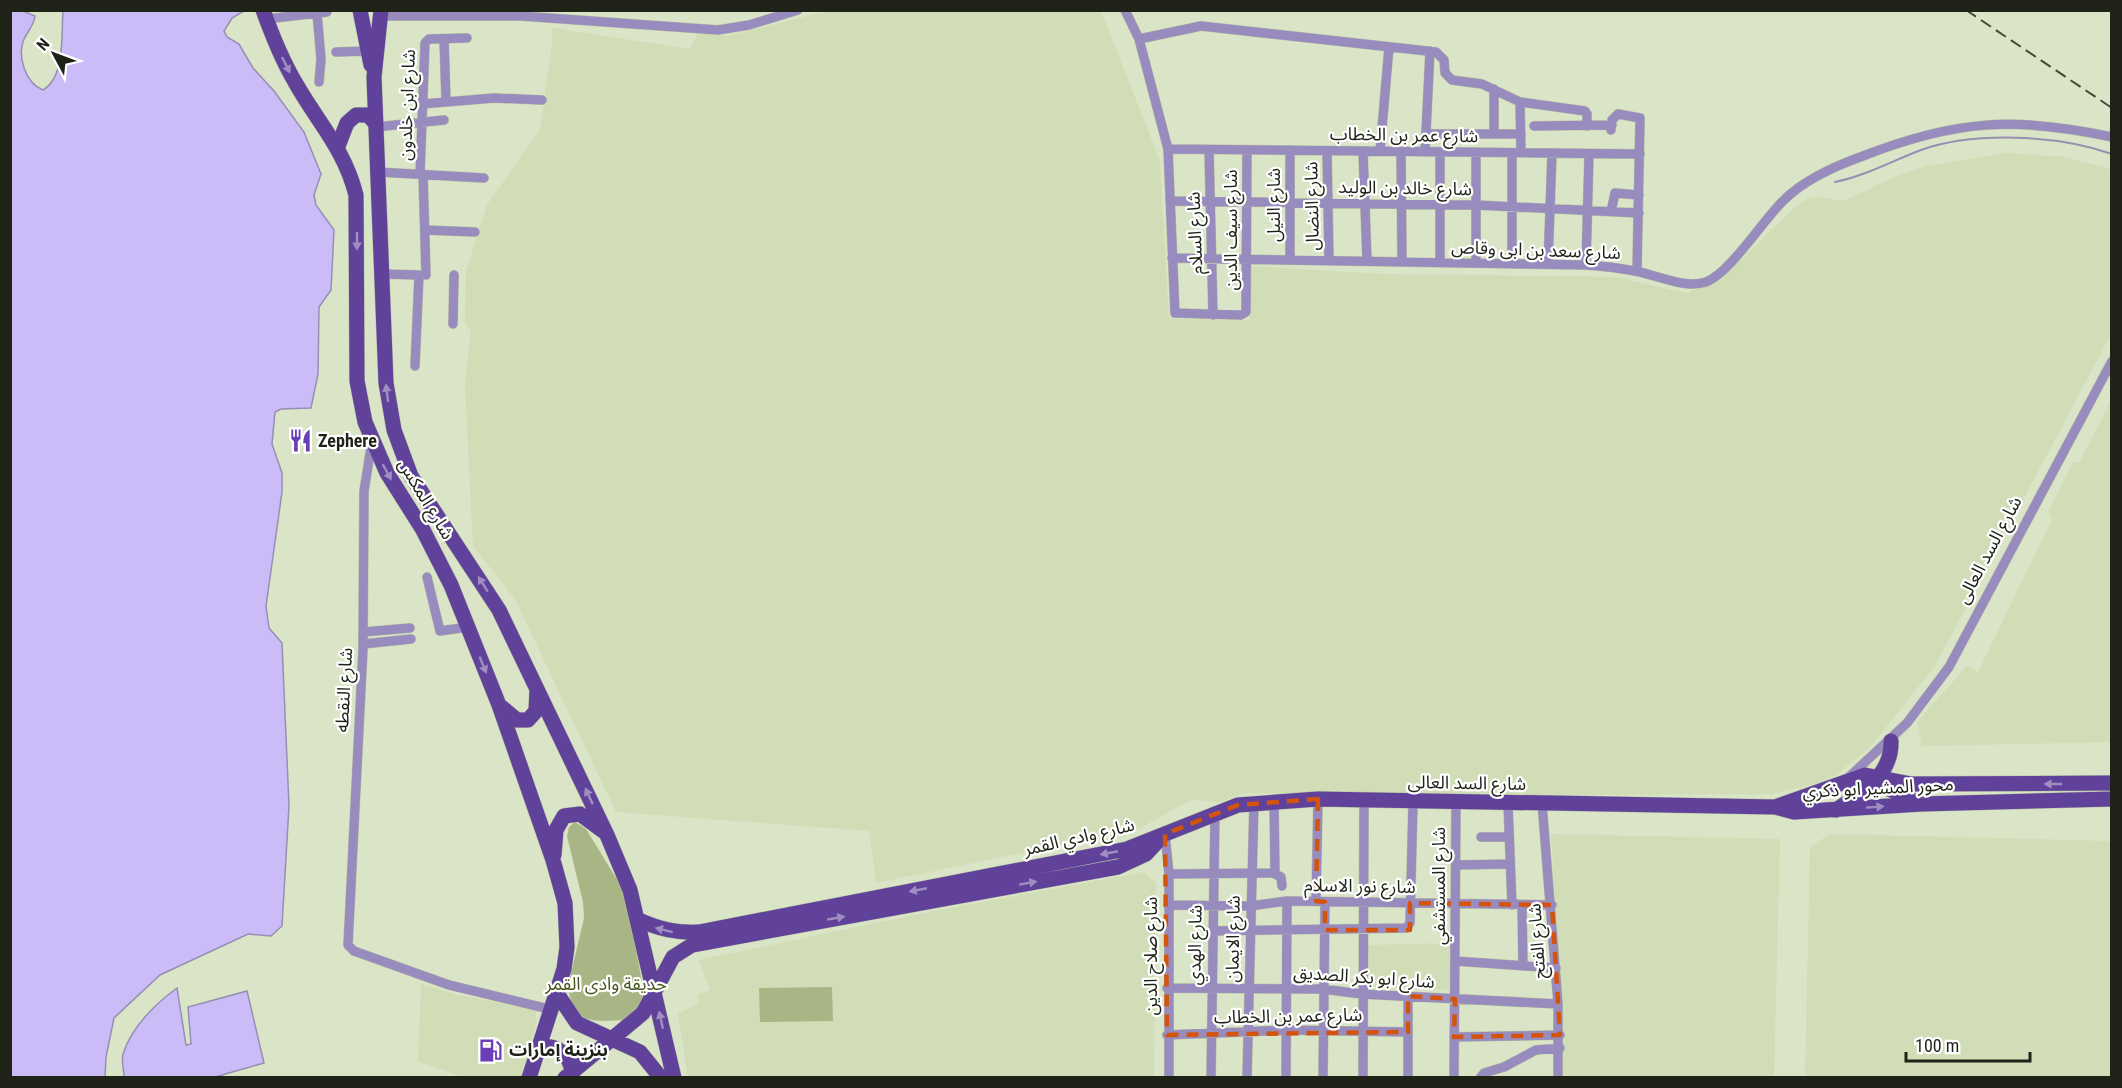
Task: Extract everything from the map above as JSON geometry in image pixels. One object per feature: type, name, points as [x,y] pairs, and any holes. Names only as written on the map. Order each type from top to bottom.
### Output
[{"type":"main road","name":"شارع المكس","points":[[360,10],[374,77]]},
{"type":"main road","name":"شارع المكس","points":[[381,13],[374,77],[381,274],[388,399],[405,461],[419,490],[499,610],[537,685],[607,835],[630,890],[639,920],[674,1077]]},
{"type":"main road","name":"شارع المكس","points":[[265,15],[294,81],[338,146],[349,169],[356,195],[357,381],[360,402],[372,441],[387,473],[438,557],[468,627],[499,705],[560,882],[567,925],[564,969],[558,995],[529,1077]]},
{"type":"main road","points":[[338,146],[347,123],[356,115],[368,115],[376,126]]},
{"type":"main road","points":[[499,705],[517,720],[528,720],[536,711],[537,685]]},
{"type":"main road","points":[[1836,810],[1875,778],[1889,759],[1890,741]]},
{"type":"main road","points":[[1890,741],[1896,761],[1911,784]]},
{"type":"main road","points":[[1875,778],[1921,804]]},
{"type":"main road","name":"محور المشير ابو ذكري","points":[[1775,807],[1844,782],[1875,778],[1911,784],[2112,783]]},
{"type":"main road","name":"محور المشير ابو ذكري","points":[[1775,807],[1794,812],[1921,804],[2112,799]]},
{"type":"main road","name":"شارع السد العالى","points":[[1164,834],[1215,812],[1254,802],[1274,800],[1775,807]]},
{"type":"main road","points":[[553,861],[556,830],[564,816],[580,813],[607,835]]},
{"type":"main road","name":"شارع وادي القمر","points":[[639,920],[668,931],[699,932],[1116,852],[1140,846],[1164,834]]},
{"type":"main road","name":"شارع وادي القمر","points":[[569,1075],[643,1013],[673,957],[692,945],[1118,867],[1146,854],[1164,834]]},
{"type":"main road","points":[[558,995],[577,1023],[614,1038],[640,1052],[661,1077]]},
{"type":"main road","points":[[540,1047],[550,1047],[560,1051],[568,1058],[569,1075]]},
{"type":"street","points":[[381,13],[521,16],[718,30],[749,25],[798,10]]},
{"type":"street","points":[[1125,10],[1139,39],[1168,149],[1173,308],[1178,314],[1214,315]]},
{"type":"street","points":[[265,15],[327,12]]},
{"type":"street","points":[[317,13],[321,59],[319,82]]},
{"type":"street","points":[[1139,39],[1201,26],[1430,51],[1441,55],[1444,60],[1445,73],[1452,80],[1470,82],[1494,89],[1521,102],[1586,112],[1587,126]]},
{"type":"street","points":[[446,101],[444,39],[467,38]]},
{"type":"street","name":"شارع ابن خلدون","points":[[415,366],[425,230],[422,174],[424,45],[429,39],[444,39]]},
{"type":"street","points":[[1380,151],[1389,47]]},
{"type":"street","points":[[336,52],[368,51]]},
{"type":"street","points":[[1425,152],[1430,51]]},
{"type":"street","points":[[1494,89],[1494,134]]},
{"type":"street","points":[[422,104],[494,98],[542,100]]},
{"type":"street","points":[[1512,264],[1512,207],[1521,134],[1521,102]]},
{"type":"street","points":[[1560,126],[1561,109]]},
{"type":"street","points":[[1534,126],[1611,128],[1612,120],[1618,114],[1636,115],[1640,120],[1637,271]]},
{"type":"street","points":[[376,126],[444,120]]},
{"type":"street","name":"شارع سعد بن ابى وقاص","points":[[1172,258],[1586,265],[1637,271],[1686,284],[1707,281],[1725,268],[1791,193],[1850,161],[1916,137],[1983,124],[2052,126],[2112,137]]},
{"type":"street","points":[[1426,134],[1521,134]]},
{"type":"street","name":"شارع عمر بن الخطاب","points":[[1168,149],[1640,154]]},
{"type":"street","name":"شارع السلام","points":[[1209,150],[1214,315]]},
{"type":"street","name":"شارع سيف الدين","points":[[1214,315],[1243,315],[1247,310],[1247,150]]},
{"type":"street","name":"شارع النيل","points":[[1290,150],[1290,260]]},
{"type":"street","name":"شارع النضال","points":[[1327,151],[1329,260]]},
{"type":"street","points":[[1363,151],[1367,261]]},
{"type":"street","points":[[1401,152],[1402,262]]},
{"type":"street","points":[[1440,152],[1440,262]]},
{"type":"street","points":[[1476,152],[1476,263]]},
{"type":"street","points":[[1548,264],[1552,153]]},
{"type":"street","points":[[1586,265],[1589,154]]},
{"type":"street","points":[[378,172],[484,177]]},
{"type":"street","points":[[1611,212],[1615,193],[1639,195]]},
{"type":"street","name":"شارع خالد بن الوليد","points":[[1171,201],[1440,204],[1639,213]]},
{"type":"street","points":[[425,230],[475,232]]},
{"type":"street","points":[[381,274],[423,275]]},
{"type":"street","points":[[453,324],[454,275]]},
{"type":"street","name":"شارع السد العالى","points":[[1844,782],[1890,741],[1924,702],[1949,667],[2112,361]]},
{"type":"street","name":"شارع النقطه","points":[[372,441],[364,481],[363,644],[348,948],[449,985],[553,1010]]},
{"type":"street","points":[[427,578],[438,630],[442,633],[468,627]]},
{"type":"street","points":[[363,632],[410,634],[363,644]]},
{"type":"street","points":[[1318,799],[1321,902],[1325,930],[1323,1077]]},
{"type":"street","points":[[1274,800],[1275,873]]},
{"type":"street","points":[[1363,1077],[1361,994],[1364,800]]},
{"type":"street","name":"شارع الايمان","points":[[1247,1077],[1254,802]]},
{"type":"street","points":[[1212,931],[1403,930],[1410,923],[1413,802]]},
{"type":"street","name":"شارع المستشفي","points":[[1454,1077],[1456,803]]},
{"type":"street","name":"شارع الفتح","points":[[1542,803],[1552,905],[1560,1035],[1558,1077]]},
{"type":"street","points":[[1508,804],[1512,905]]},
{"type":"street","name":"شارع الهدي","points":[[1210,1077],[1212,873],[1215,812]]},
{"type":"street","name":"شارع صلاح الدين","points":[[1164,834],[1169,874],[1167,988],[1169,1077]]},
{"type":"street","points":[[1481,837],[1509,837]]},
{"type":"street","points":[[1457,865],[1510,864]]},
{"type":"street","points":[[1169,874],[1275,873],[1281,876],[1282,886]]},
{"type":"street","points":[[1286,1077],[1287,901]]},
{"type":"street","name":"شارع نور الاسلام","points":[[1168,905],[1250,906],[1287,901],[1552,905]]},
{"type":"street","points":[[1522,905],[1523,966]]},
{"type":"street","points":[[1455,961],[1556,968]]},
{"type":"street","name":"شارع ابو بكر الصديق","points":[[1167,988],[1323,989],[1361,994],[1558,1004]]},
{"type":"street","points":[[1408,996],[1408,1077]]},
{"type":"street","name":"شارع عمر بن الخطاب","points":[[1167,1035],[1287,1030],[1408,1032]]},
{"type":"street","points":[[1535,1035],[1536,1050]]},
{"type":"street","points":[[1454,1037],[1560,1035]]},
{"type":"street","points":[[1480,1077],[1484,1072],[1504,1067],[1536,1050],[1560,1048]]},
{"type":"highlighted area","points":[[1318,799],[1316,901],[1325,902],[1325,930],[1410,930],[1410,903],[1552,905],[1560,1035],[1454,1037],[1455,999],[1408,996],[1408,1032],[1167,1035],[1165,834],[1238,805]]},
{"type":"shaded area","points":[[10,11],[23,11],[35,16],[24,39],[21,53],[27,75],[43,90],[56,75],[59,65],[63,11],[244,11],[232,18],[224,31],[227,37],[239,44],[253,68],[274,91],[304,132],[321,174],[314,195],[316,205],[334,230],[331,290],[319,307],[318,374],[311,408],[281,409],[275,412],[272,444],[282,473],[282,492],[266,606],[269,628],[282,643],[289,806],[282,926],[271,936],[248,934],[160,975],[114,1018],[106,1057],[105,1077],[11,1077]]},
{"type":"shaded area","points":[[827,11],[1101,11],[1160,161],[1169,319],[1249,320],[1250,266],[1386,274],[1615,277],[1686,293],[1719,281],[1794,208],[1809,198],[1819,197],[1844,201],[1892,178],[1926,166],[2007,153],[2065,157],[2111,169],[2111,334],[1935,666],[1871,746],[1836,775],[1814,784],[1772,794],[1510,797],[1246,793],[1220,802],[1194,800],[1139,829],[876,883],[869,831],[616,812],[515,599],[473,546],[465,384],[471,329],[465,325],[466,272],[487,205],[540,129],[552,44],[552,28],[690,49],[698,33],[728,36]]},
{"type":"shaded area","points":[[2111,401],[2111,742],[1922,746],[1917,722],[1967,666],[1978,672],[2052,520],[2049,510],[2073,462],[2079,463]]},
{"type":"shaded area","points":[[1551,834],[1780,839],[1774,1077],[1561,1077],[1563,1033]]},
{"type":"shaded area","points":[[1830,834],[2111,841],[2111,1077],[1805,1077],[1810,847]]},
{"type":"shaded area","points":[[1144,872],[1156,883],[1154,1077],[688,1077],[678,1014],[699,1003],[698,994],[710,990],[699,960],[929,912]]},
{"type":"shaded area","points":[[1450,943],[1449,990],[1367,986],[1367,945]]},
{"type":"shaded area","points":[[421,984],[458,995],[536,1009],[536,1024],[521,1077],[463,1077],[418,1061]]},
{"type":"shaded area","points":[[177,988],[186,1045],[191,1044],[188,1007],[247,991],[264,1063],[215,1077],[124,1077],[122,1056],[132,1034],[152,1009]]},
{"type":"green space","name":"حديقة وادى القمر","points":[[575,822],[586,829],[621,886],[630,916],[645,999],[643,1004],[625,1020],[603,1021],[586,1018],[580,1015],[571,999],[568,986],[584,918],[583,902],[567,836],[569,827]]},
{"type":"green space","points":[[832,987],[833,1021],[760,1022],[759,988]]},
{"type":"waterway","points":[[1835,182],[1868,172],[1921,150],[1966,140],[2042,139],[2112,154]]},
{"type":"railway","points":[[1966,10],[2112,108]]},
{"type":"place","name":"Zephere","points":[[300,441]]},
{"type":"place","name":"بنزينة إمارات","points":[[491,1050]]}]
